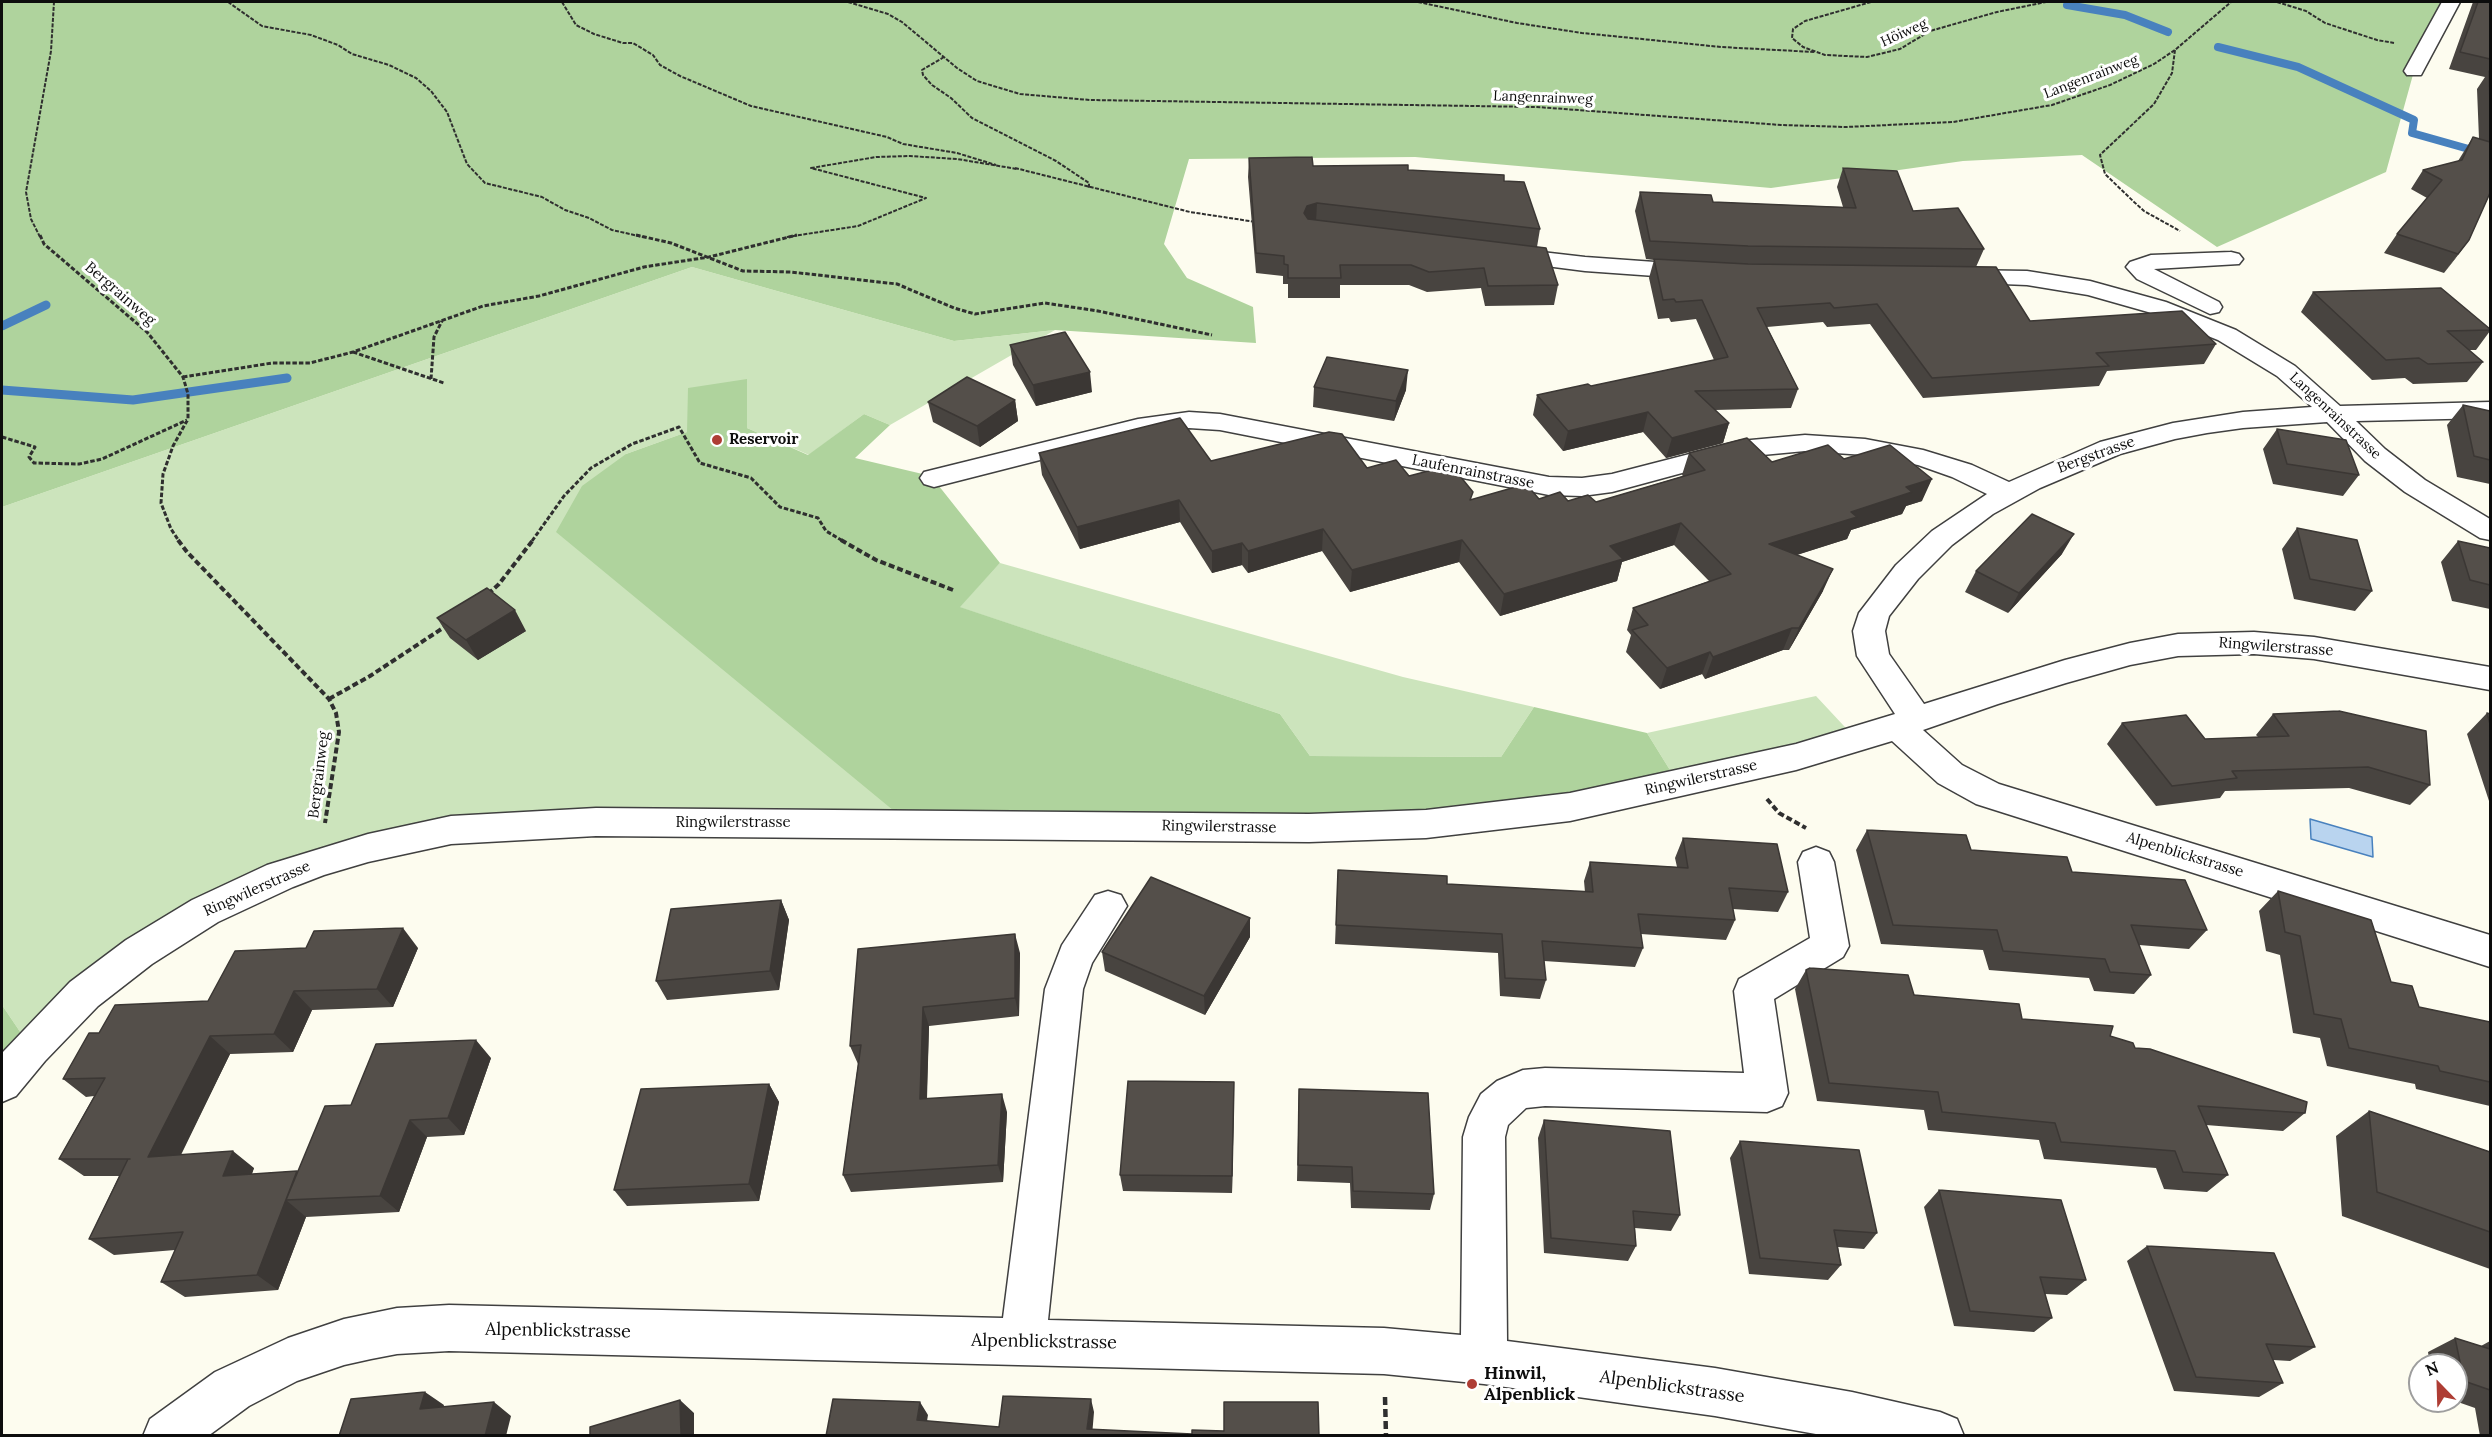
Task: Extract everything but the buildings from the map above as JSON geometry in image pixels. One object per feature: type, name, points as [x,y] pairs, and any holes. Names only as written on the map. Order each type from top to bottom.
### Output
[{"type":"street","points":[[2414,71],[2428,49],[2451,2]]},
{"type":"street","points":[[1488,252],[1585,264],[1720,273]]},
{"type":"street","points":[[2230,259],[2151,262],[2138,267],[2145,274],[2277,345],[2295,363],[2301,375],[2302,384]]},
{"type":"street","name":"Langenrainstrasse","points":[[1935,277],[2048,280],[2135,300],[2181,315],[2227,335],[2270,359],[2302,384],[2375,454],[2415,486],[2490,531]]},
{"type":"street","name":"Bergstrasse","points":[[1907,723],[1873,656],[1869,639],[1871,622],[1881,603],[1923,555],[1960,524],[2009,493],[2079,459],[2173,431],[2243,420],[2332,414],[2490,410]]},
{"type":"street","name":"Laufenrainstrasse","points":[[934,478],[1149,424],[1189,420],[1220,422],[1549,486],[1598,485],[1628,480],[1740,449],[1805,443],[1865,447],[1912,455],[1962,471],[2009,493]]},
{"type":"street","name":"Ringwilerstrasse","points":[[2,1083],[58,1020],[91,988],[138,952],[169,932],[243,892],[319,862],[368,848],[441,832],[536,824],[608,822],[1309,828],[1436,823],[1530,813],[1609,799],[1819,751],[1987,695],[2130,654],[2200,643],[2254,643],[2314,648],[2490,678]]},
{"type":"street","name":"Alpenblickstrasse","points":[[1907,723],[1950,774],[1988,794],[2490,951]]},
{"type":"street","points":[[1484,1361],[1484,1137],[1490,1117],[1496,1108],[1512,1094],[1523,1089],[1545,1087],[1767,1093],[1753,991],[1830,946],[1815,847]]},
{"type":"street","points":[[1023,1341],[1064,989],[1075,957],[1108,906]]},
{"type":"street","name":"Alpenblickstrasse","points":[[167,1436],[232,1389],[260,1374],[316,1351],[397,1331],[449,1328],[1383,1351],[1484,1361],[1738,1396],[1852,1416],[1940,1436]]},
{"type":"path","name":"Bergrainweg","points":[[54,2],[51,51],[27,179],[26,192],[31,219],[44,244],[133,318],[183,377],[188,394],[188,419],[173,446],[164,474],[161,503],[171,530],[202,568],[329,699],[336,713],[339,732],[319,862]]},
{"type":"path","points":[[228,2],[262,26],[311,35],[338,45],[352,54],[389,65],[422,82],[447,112],[456,142],[467,164],[485,183],[542,197],[565,210],[589,218],[612,230],[671,243],[743,271],[791,272],[897,284],[954,308],[975,314],[1045,303],[1098,310],[1212,335]]},
{"type":"path","points":[[562,2],[576,25],[594,34],[623,43],[633,43],[652,56],[660,65],[680,76],[751,106],[864,131],[903,144],[957,153],[1017,169]]},
{"type":"path","name":"Langenrainweg","points":[[848,2],[888,14],[902,22],[977,81],[1020,94],[1054,98],[1163,102],[1537,107],[1780,125],[1846,127],[1962,121],[2052,105],[2127,78],[2175,50],[2231,2]]},
{"type":"path","points":[[1418,2],[1517,23],[1582,33],[1720,47],[1814,52]]},
{"type":"path","name":"Höiweg","points":[[1871,2],[1798,25],[1791,33],[1792,38],[1814,52],[1838,57],[1880,55],[1900,49],[1930,31],[1997,12],[2046,2]]},
{"type":"path","points":[[2277,2],[2306,11],[2325,23],[2377,40],[2428,49]]},
{"type":"path","points":[[2175,50],[2172,73],[2154,104],[2100,155],[2105,174],[2144,211],[2230,259]]},
{"type":"path","points":[[944,57],[922,70],[923,75],[932,85],[951,98],[972,118],[1056,161],[1085,180],[1089,188]]},
{"type":"path","points":[[183,377],[272,363],[310,363],[353,352],[483,306],[539,296],[644,267],[709,257],[780,238],[858,226],[926,198],[855,182],[811,168],[876,157],[913,156],[957,159],[1017,169],[1194,213],[1258,222]]},
{"type":"path","points":[[431,379],[434,337],[443,320]]},
{"type":"path","points":[[353,352],[444,383]]},
{"type":"path","points":[[2,437],[35,447],[35,451],[29,457],[34,462],[79,464],[102,459],[188,419]]},
{"type":"path","points":[[484,597],[499,584],[564,496],[591,468],[632,444],[679,427],[700,463],[751,478],[780,507],[818,518],[826,531],[876,560],[953,590]]},
{"type":"path","points":[[329,699],[370,676],[453,620]]},
{"type":"path","points":[[1761,792],[1779,813],[1815,847]]},
{"type":"green space","points":[[2,2],[2451,2],[2414,71],[2386,172],[2217,247],[2082,155],[1963,161],[1771,188],[1415,157],[1189,159],[1164,244],[1187,278],[1253,307],[1256,343],[1055,330],[954,341],[692,267],[2,507]]},
{"type":"green space","points":[[692,267],[954,341],[1055,330],[890,425],[864,414],[809,455],[747,428],[687,432],[626,454],[911,825],[493,826],[243,892],[31,1048],[2,1005],[2,507]]},
{"type":"green space","points":[[747,379],[747,428],[808,455],[864,414],[890,425],[855,458],[931,476],[1000,563],[960,607],[1280,714],[1310,756],[1501,757],[1534,707],[1647,733],[1678,783],[1530,813],[911,825],[556,532],[582,486],[626,454],[687,432],[688,388]]},
{"type":"green space","points":[[1000,563],[1403,677],[1534,707],[1501,757],[1310,756],[1280,714],[959,607]]},
{"type":"green space","points":[[1816,696],[1857,740],[1678,783],[1647,733]]},
{"type":"green space","points":[[2,1005],[31,1048],[2,1083]]},
{"type":"water","points":[[2310,819],[2372,837],[2373,857],[2311,839]]},
{"type":"waterway","points":[[2067,5],[2125,15],[2168,32]]},
{"type":"waterway","points":[[2218,47],[2298,67],[2414,120],[2412,133],[2490,155]]},
{"type":"waterway","points":[[2,326],[46,305]]},
{"type":"waterway","points":[[2,390],[133,400],[287,378]]},
{"type":"place","name":"Reservoir","points":[[717,440]]},
{"type":"place","name":"Hinwil, Alpenblick","points":[[1472,1384]]}]
